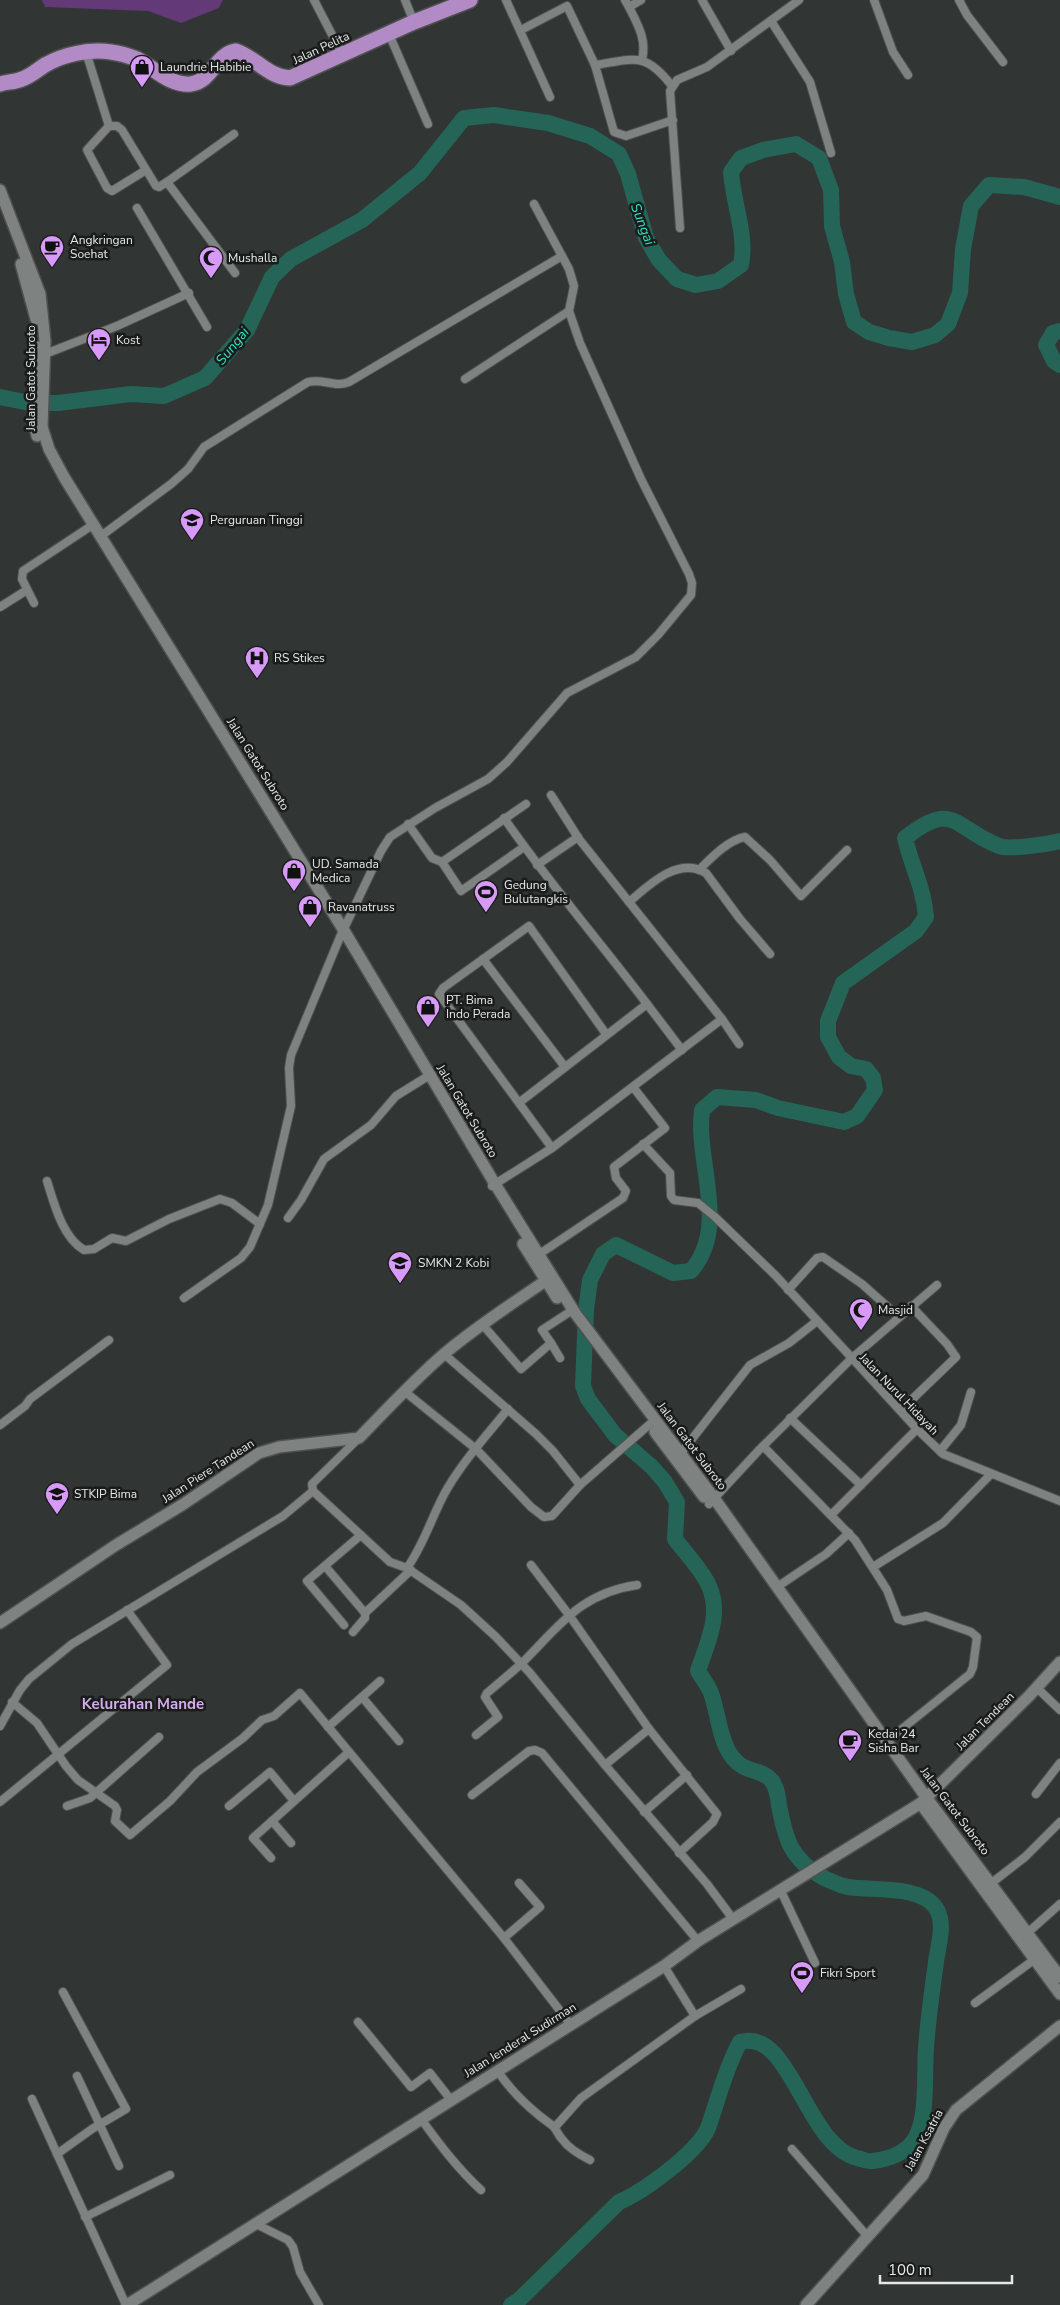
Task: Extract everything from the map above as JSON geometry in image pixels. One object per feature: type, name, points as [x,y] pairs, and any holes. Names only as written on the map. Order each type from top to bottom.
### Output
[{"type":"highway","name":"Jalan Pelita","points":[[0,84],[21,80],[58,58],[86,52],[121,54],[136,59],[169,79],[192,84],[204,78],[231,52],[243,54],[274,75],[287,78],[295,77],[414,22],[470,0]]},
{"type":"street","points":[[314,0],[342,54]]},
{"type":"street","points":[[405,0],[414,22]]},
{"type":"street","points":[[506,0],[550,97]]},
{"type":"street","points":[[641,0],[627,4],[642,31],[644,51],[642,60]]},
{"type":"street","points":[[702,0],[730,51]]},
{"type":"street","points":[[680,228],[670,91],[672,86],[677,80],[707,67],[799,0]]},
{"type":"street","points":[[874,0],[893,52],[908,75]]},
{"type":"street","points":[[959,0],[967,15],[1003,62]]},
{"type":"street","points":[[521,30],[562,4],[568,6],[595,65],[614,132],[626,136],[673,120]]},
{"type":"street","points":[[770,21],[810,82],[831,153]]},
{"type":"street","points":[[390,34],[428,124]]},
{"type":"street","points":[[86,52],[109,126]]},
{"type":"street","points":[[595,65],[642,60],[656,69],[672,86]]},
{"type":"street","points":[[146,170],[112,191],[107,188],[87,150],[109,126],[117,126],[122,130],[156,186],[159,187],[234,134]]},
{"type":"street","points":[[167,182],[235,273]]},
{"type":"street","name":"Jalan Gatot Subroto","points":[[0,190],[16,240],[37,322],[38,440],[44,456],[342,933],[425,1078],[493,1186]]},
{"type":"street","points":[[184,1298],[247,1253],[260,1224],[268,1205],[291,1106],[289,1068],[291,1055],[342,933],[381,851],[390,837],[408,824],[488,780],[508,762],[567,692],[636,657],[692,596],[692,583],[689,574],[638,471],[580,343],[569,311],[574,286],[569,269],[534,204]]},
{"type":"street","name":"Jalan Gatot Subroto","points":[[0,208],[40,294],[44,316],[45,354],[39,382]]},
{"type":"street","points":[[137,208],[189,293],[207,327]]},
{"type":"street","points":[[100,536],[177,479],[194,462],[204,447],[308,382],[315,380],[335,385],[349,382],[562,256]]},
{"type":"street","points":[[45,354],[117,326],[189,293]]},
{"type":"street","points":[[465,379],[569,311]]},
{"type":"street","name":"Jalan Gatot Subroto","points":[[38,420],[49,449],[100,536],[342,933],[548,1279],[587,1334],[681,1453],[712,1501],[924,1800],[1024,1936],[1060,1977]]},
{"type":"street","points":[[34,603],[22,579],[23,571],[88,528]]},
{"type":"street","points":[[0,607],[27,590]]},
{"type":"street","points":[[551,795],[578,837],[722,1019],[739,1044]]},
{"type":"street","points":[[442,862],[526,804]]},
{"type":"street","points":[[504,818],[537,866],[607,951],[682,1050]]},
{"type":"street","points":[[408,824],[432,858],[442,862],[461,890],[524,847]]},
{"type":"street","points":[[537,866],[578,837]]},
{"type":"street","points":[[699,870],[715,855],[739,838],[745,837],[770,860],[801,896],[847,850]]},
{"type":"street","points":[[629,902],[657,879],[670,872],[686,869],[699,870],[706,873],[740,919],[770,954]]},
{"type":"street","points":[[552,1148],[520,1102],[438,994],[443,988],[529,926],[606,1034]]},
{"type":"street","points":[[483,959],[565,1067]]},
{"type":"street","points":[[520,1102],[647,1004]]},
{"type":"street","points":[[493,1186],[552,1148],[722,1019]]},
{"type":"street","points":[[288,1218],[301,1200],[324,1160],[370,1125],[396,1096],[425,1078]]},
{"type":"street","points":[[535,1257],[623,1198],[626,1190],[616,1178],[614,1167],[664,1128],[633,1087]]},
{"type":"street","points":[[642,1144],[670,1174],[671,1196],[674,1200],[698,1203],[715,1217],[742,1241],[852,1358],[937,1285]]},
{"type":"street","points":[[46,1181],[56,1211],[65,1228],[79,1247],[86,1250],[112,1238],[126,1241],[169,1219],[220,1199],[232,1203],[260,1224]]},
{"type":"street","points":[[788,1290],[817,1258],[824,1257],[862,1284],[899,1317]]},
{"type":"street","points":[[548,1279],[482,1324],[444,1354],[404,1391],[312,1484],[313,1491],[390,1562],[409,1569],[461,1605],[486,1628],[521,1664],[644,1812],[707,1884],[733,1919]]},
{"type":"street","points":[[901,1410],[956,1357],[947,1344],[911,1306]]},
{"type":"street","points":[[560,1358],[542,1330],[572,1314]]},
{"type":"street","points":[[681,1453],[750,1364],[789,1343],[817,1321]]},
{"type":"street","points":[[482,1324],[521,1369],[551,1343]]},
{"type":"street","name":"Jalan Gatot Subroto","points":[[587,1334],[646,1427],[712,1501],[777,1587],[803,1629],[887,1741],[924,1800]]},
{"type":"street","points":[[0,1426],[25,1406],[35,1395],[109,1340]]},
{"type":"street","points":[[444,1354],[553,1451],[580,1485]]},
{"type":"street","name":"Jalan Nurul Hidayah","points":[[712,1501],[790,1418],[852,1358],[917,1429],[940,1451],[991,1474],[1060,1501]]},
{"type":"street","points":[[404,1391],[476,1449],[530,1507],[544,1517],[552,1516],[580,1485],[646,1427]]},
{"type":"street","points":[[940,1451],[961,1425],[971,1392]]},
{"type":"street","points":[[353,1632],[365,1618],[366,1613],[409,1569],[422,1546],[447,1489],[508,1409]]},
{"type":"street","points":[[790,1418],[860,1486]]},
{"type":"street","points":[[831,1515],[917,1429]]},
{"type":"street","name":"Jalan Piere Tandean","points":[[1,1619],[182,1505],[259,1453],[279,1447],[359,1438]]},
{"type":"street","points":[[763,1446],[850,1533],[887,1590],[898,1619],[904,1621],[926,1616],[971,1632],[978,1640],[970,1674],[887,1741]]},
{"type":"street","points":[[873,1567],[943,1523],[991,1474]]},
{"type":"street","points":[[0,1726],[12,1702],[29,1679],[72,1644],[283,1516],[313,1491]]},
{"type":"street","points":[[777,1587],[826,1554],[850,1533]]},
{"type":"street","points":[[344,1625],[306,1581],[361,1535]]},
{"type":"street","points":[[531,1565],[569,1615],[649,1729],[687,1775],[717,1816],[709,1826],[679,1853]]},
{"type":"street","points":[[325,1566],[366,1613]]},
{"type":"street","points":[[476,1735],[498,1717],[485,1697],[521,1664],[569,1615],[603,1593],[637,1585]]},
{"type":"street","points":[[0,1802],[58,1752],[167,1665],[127,1610]]},
{"type":"street","name":"Jalan Tendean","points":[[924,1800],[1060,1662]]},
{"type":"street","points":[[328,1727],[380,1681]]},
{"type":"street","points":[[1036,1688],[1060,1710]]},
{"type":"street","points":[[12,1702],[38,1722],[66,1766],[78,1780],[95,1794],[115,1806],[117,1810],[114,1821],[130,1835],[170,1801],[197,1772],[237,1742],[262,1720],[274,1716],[300,1693],[504,1938],[571,2024]]},
{"type":"street","points":[[362,1697],[399,1740]]},
{"type":"street","points":[[605,1765],[649,1729]]},
{"type":"street","points":[[67,1806],[87,1801],[159,1737]]},
{"type":"street","points":[[472,1795],[529,1751],[536,1750],[542,1753],[698,1941]]},
{"type":"street","points":[[271,1858],[253,1838],[349,1752]]},
{"type":"street","points":[[1036,1794],[1060,1763]]},
{"type":"street","points":[[229,1806],[270,1772],[294,1801]]},
{"type":"street","points":[[644,1812],[687,1775]]},
{"type":"street","name":"Jalan Jenderal Sudirman","points":[[127,2305],[664,1966],[698,1941],[799,1877],[823,1864],[924,1800]]},
{"type":"street","points":[[272,1821],[291,1843]]},
{"type":"street","points":[[988,1886],[1025,1857],[1060,1822]]},
{"type":"street","points":[[504,1938],[540,1907],[519,1883]]},
{"type":"street","points":[[780,1890],[815,1963]]},
{"type":"street","points":[[1024,1936],[1060,1904]]},
{"type":"street","name":"Jalan Gatot Subroto","points":[[1024,1936],[1035,1959],[1060,1994]]},
{"type":"street","points":[[975,2003],[1035,1959]]},
{"type":"street","points":[[664,1966],[695,2016]]},
{"type":"street","points":[[554,2127],[580,2098],[695,2016],[741,1989]]},
{"type":"street","points":[[57,2154],[124,2111],[126,2107],[63,1992]]},
{"type":"street","points":[[358,2022],[411,2087],[430,2073],[451,2100]]},
{"type":"street","name":"Jalan Ksatria","points":[[806,2305],[923,2175],[944,2128],[956,2110],[1060,2026]]},
{"type":"street","points":[[498,2070],[506,2084],[534,2112],[554,2127],[577,2154],[590,2160]]},
{"type":"street","points":[[77,2076],[120,2166]]},
{"type":"street","points":[[32,2099],[85,2218],[127,2305]]},
{"type":"street","points":[[421,2119],[443,2150],[465,2176],[481,2190]]},
{"type":"street","points":[[792,2149],[868,2237]]},
{"type":"street","points":[[85,2218],[170,2175]]},
{"type":"street","points":[[256,2224],[288,2240],[293,2247],[300,2272],[319,2305]]},
{"type":"shaded area","points":[[42,0],[223,0],[219,8],[181,23],[148,11],[45,7]]},
{"type":"waterway","name":"Sungai","points":[[0,397],[30,403],[58,403],[131,394],[164,396],[205,378],[247,330],[272,277],[291,259],[362,220],[420,173],[464,118],[494,115],[548,123],[590,136],[619,154],[628,174],[646,238],[659,260],[677,279],[696,285],[718,281],[741,265],[742,242],[731,172],[741,158],[763,150],[796,144],[819,158],[831,190],[832,226],[842,262],[846,294],[854,322],[869,332],[912,342],[935,335],[948,324],[960,293],[963,249],[971,206],[989,185],[1024,187],[1060,197]]},
{"type":"waterway","name":"Sungai","points":[[1060,331],[1053,333],[1046,345],[1054,361],[1060,365]]},
{"type":"waterway","points":[[511,2305],[519,2300],[619,2202],[654,2182],[679,2162],[700,2141],[709,2126],[726,2073],[740,2042],[758,2042],[772,2052],[786,2069],[824,2132],[839,2149],[857,2158],[871,2161],[886,2159],[898,2154],[913,2142],[920,2128],[925,2094],[929,2016],[941,1928],[939,1914],[929,1901],[908,1892],[845,1886],[824,1878],[813,1871],[804,1864],[791,1848],[781,1817],[777,1793],[772,1781],[763,1774],[741,1766],[730,1754],[723,1740],[711,1693],[698,1671],[712,1629],[714,1618],[713,1597],[702,1574],[675,1539],[677,1502],[665,1482],[652,1467],[615,1435],[588,1399],[583,1386],[586,1310],[590,1280],[603,1254],[616,1245],[673,1273],[691,1271],[702,1253],[708,1234],[710,1214],[701,1130],[702,1110],[717,1097],[756,1100],[778,1108],[844,1122],[857,1116],[875,1090],[873,1078],[866,1069],[851,1066],[839,1057],[828,1037],[828,1021],[843,983],[916,931],[926,917],[923,896],[905,838],[921,826],[934,820],[944,819],[962,825],[984,839],[1004,847],[1029,846],[1060,841]]},
{"type":"place","name":"Laundrie Habibie","points":[[142,88]]},
{"type":"place","name":"Angkringan Soehat","points":[[52,268]]},
{"type":"place","name":"Mushalla","points":[[211,279]]},
{"type":"place","name":"Kost","points":[[99,361]]},
{"type":"place","name":"Perguruan Tinggi","points":[[192,541]]},
{"type":"place","name":"RS Stikes","points":[[257,679]]},
{"type":"place","name":"UD. Samada Medica","points":[[294,892]]},
{"type":"place","name":"Gedung Bulutangkis","points":[[486,913]]},
{"type":"place","name":"Ravanatruss","points":[[310,928]]},
{"type":"place","name":"PT. Bima Indo Perada","points":[[428,1028]]},
{"type":"place","name":"SMKN 2 Kobi","points":[[400,1284]]},
{"type":"place","name":"Masjid","points":[[861,1331]]},
{"type":"place","name":"STKIP Bima","points":[[57,1515]]},
{"type":"place","name":"Kedai 24 Sisha Bar","points":[[850,1762]]},
{"type":"place","name":"Fikri Sport","points":[[802,1994]]},
{"type":"district","name":"Kelurahan Mande","points":[[143,1704]]}]
